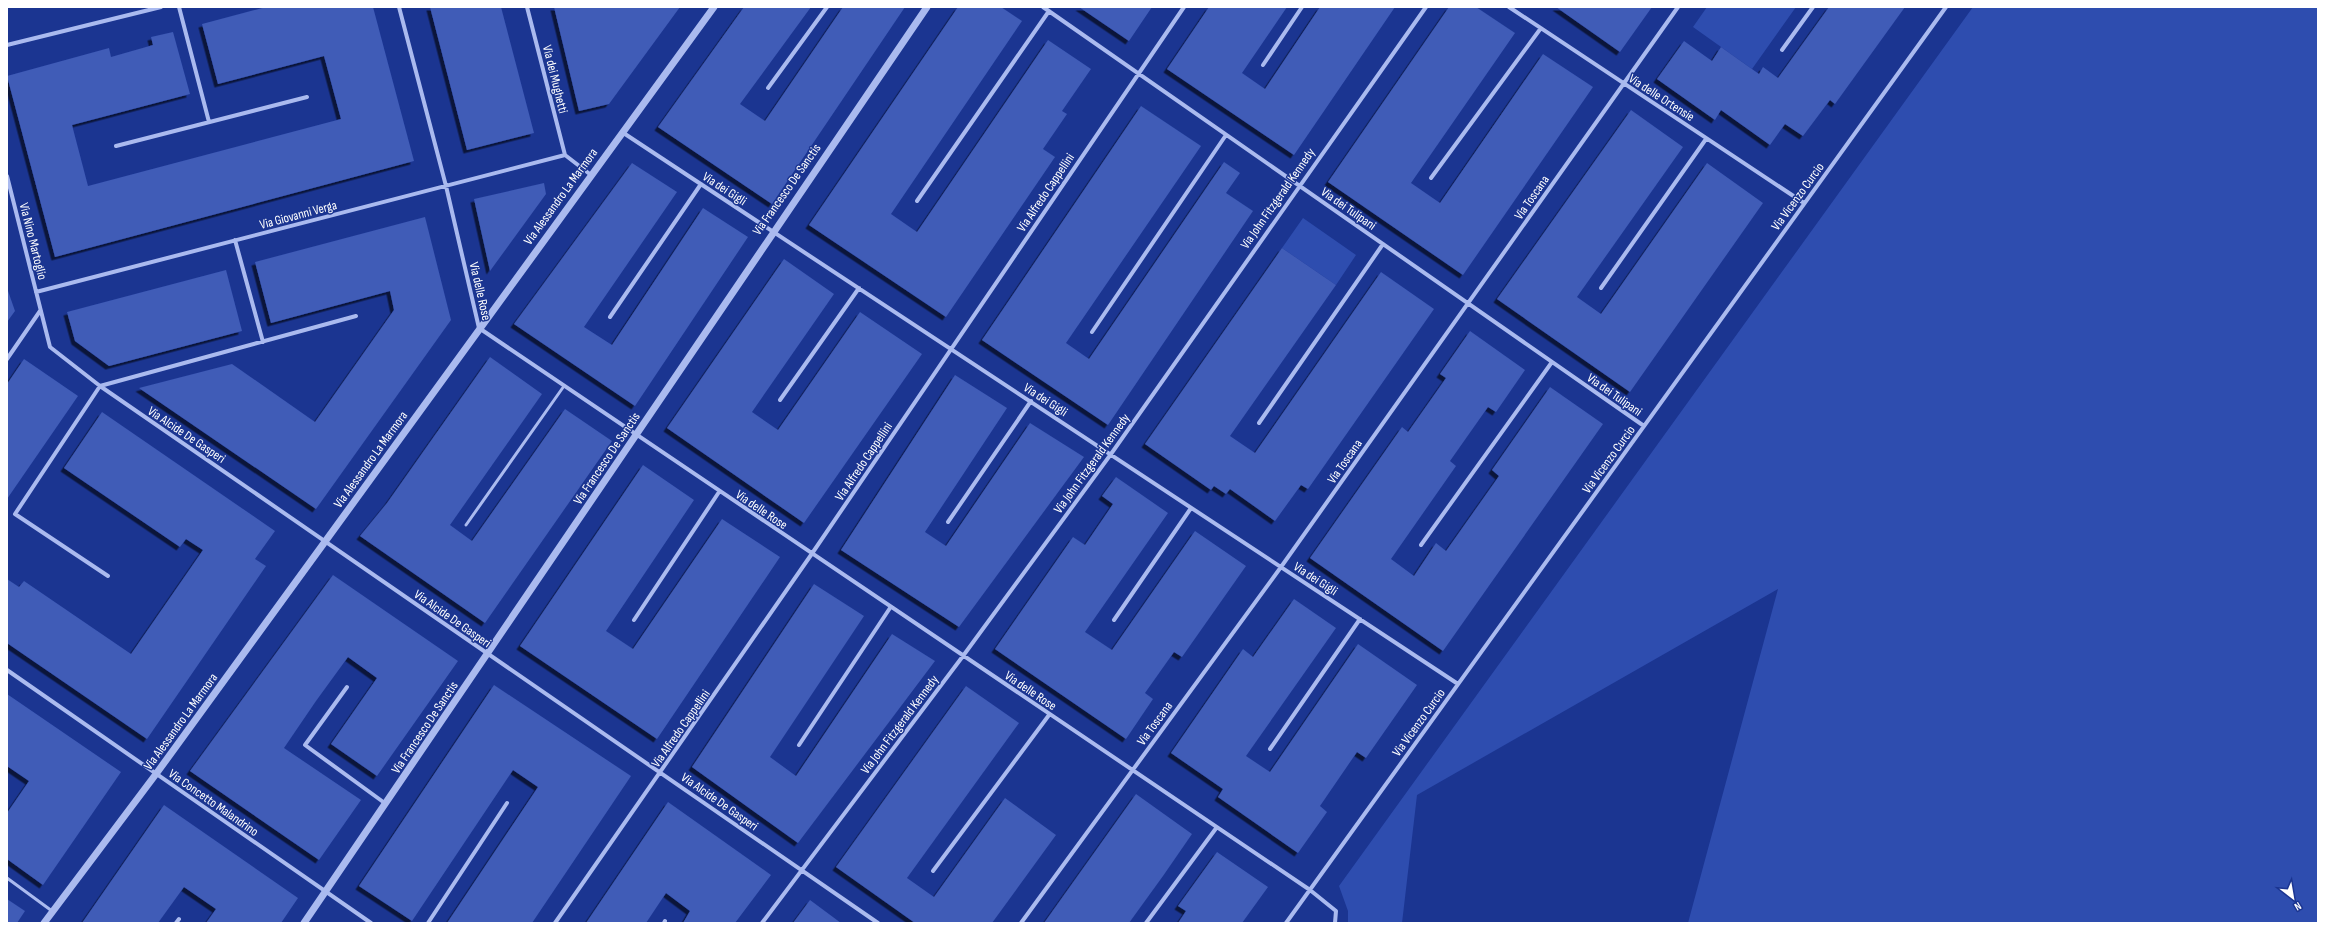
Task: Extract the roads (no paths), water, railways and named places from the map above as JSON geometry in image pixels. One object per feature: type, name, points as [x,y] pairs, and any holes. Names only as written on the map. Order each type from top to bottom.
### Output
[{"type":"street","points":[[7,45],[161,7]]},
{"type":"street","points":[[180,7],[209,122]]},
{"type":"street","name":"Via delle Rose","points":[[399,7],[446,186],[479,328],[811,555],[1310,890],[1336,911],[1335,923]]},
{"type":"street","name":"Via dei Mughetti","points":[[527,7],[565,155]]},
{"type":"street","name":"Via Alessandro La Marmora","points":[[44,923],[156,774],[714,7]]},
{"type":"street","points":[[768,88],[827,7]]},
{"type":"street","name":"Via Francesco De Sanctis","points":[[304,923],[636,435],[772,231],[927,7]]},
{"type":"street","name":"Via dei Tulipani","points":[[1043,7],[1644,426]]},
{"type":"street","name":"Via Alfredo Cappellini","points":[[555,923],[811,555],[1184,7]]},
{"type":"street","points":[[1263,65],[1302,7]]},
{"type":"street","name":"Via John Fitzgerald Kennedy","points":[[762,923],[801,869],[963,656],[1111,454],[1299,185],[1426,7]]},
{"type":"street","name":"Via delle Ortensie","points":[[1509,7],[1804,203]]},
{"type":"street","name":"Via Toscana","points":[[1021,923],[1281,567],[1678,7]]},
{"type":"street","points":[[1782,50],[1813,7]]},
{"type":"street","name":"Via Vicenzo Curcio","points":[[1286,923],[1946,7]]},
{"type":"street","points":[[918,201],[1049,11]]},
{"type":"street","points":[[1431,178],[1541,28]]},
{"type":"street","points":[[116,146],[307,97]]},
{"type":"street","name":"Via dei Gigli","points":[[622,132],[1458,684]]},
{"type":"street","points":[[1092,332],[1226,135]]},
{"type":"street","points":[[1601,288],[1706,139]]},
{"type":"street","points":[[565,155],[591,175]]},
{"type":"street","name":"Via Giovanni Verga","points":[[36,292],[565,155]]},
{"type":"street","name":"Via Nino Martoglio","points":[[7,176],[40,311]]},
{"type":"street","points":[[610,316],[701,184]]},
{"type":"street","points":[[235,240],[262,342]]},
{"type":"street","points":[[1259,423],[1383,244]]},
{"type":"street","points":[[780,400],[859,288]]},
{"type":"street","points":[[7,359],[40,311]]},
{"type":"street","name":"Via Alcide De Gasperi","points":[[40,311],[50,347],[100,386],[878,923]]},
{"type":"street","points":[[108,576],[14,514],[100,386],[356,316]]},
{"type":"street","points":[[1421,545],[1552,362]]},
{"type":"street","points":[[948,522],[1031,401]]},
{"type":"street","points":[[634,620],[719,492]]},
{"type":"street","points":[[1114,620],[1191,508]]},
{"type":"street","points":[[799,745],[890,608]]},
{"type":"street","points":[[1270,749],[1360,619]]},
{"type":"street","name":"Via Concetto Malandrino","points":[[7,670],[371,923]]},
{"type":"street","points":[[347,687],[304,746],[386,804]]},
{"type":"street","points":[[933,871],[1049,715]]},
{"type":"street","points":[[428,923],[507,803]]},
{"type":"street","points":[[1146,923],[1217,827]]},
{"type":"lane","points":[[466,525],[564,386]]},
{"type":"lane","points":[[7,878],[52,911]]}]
